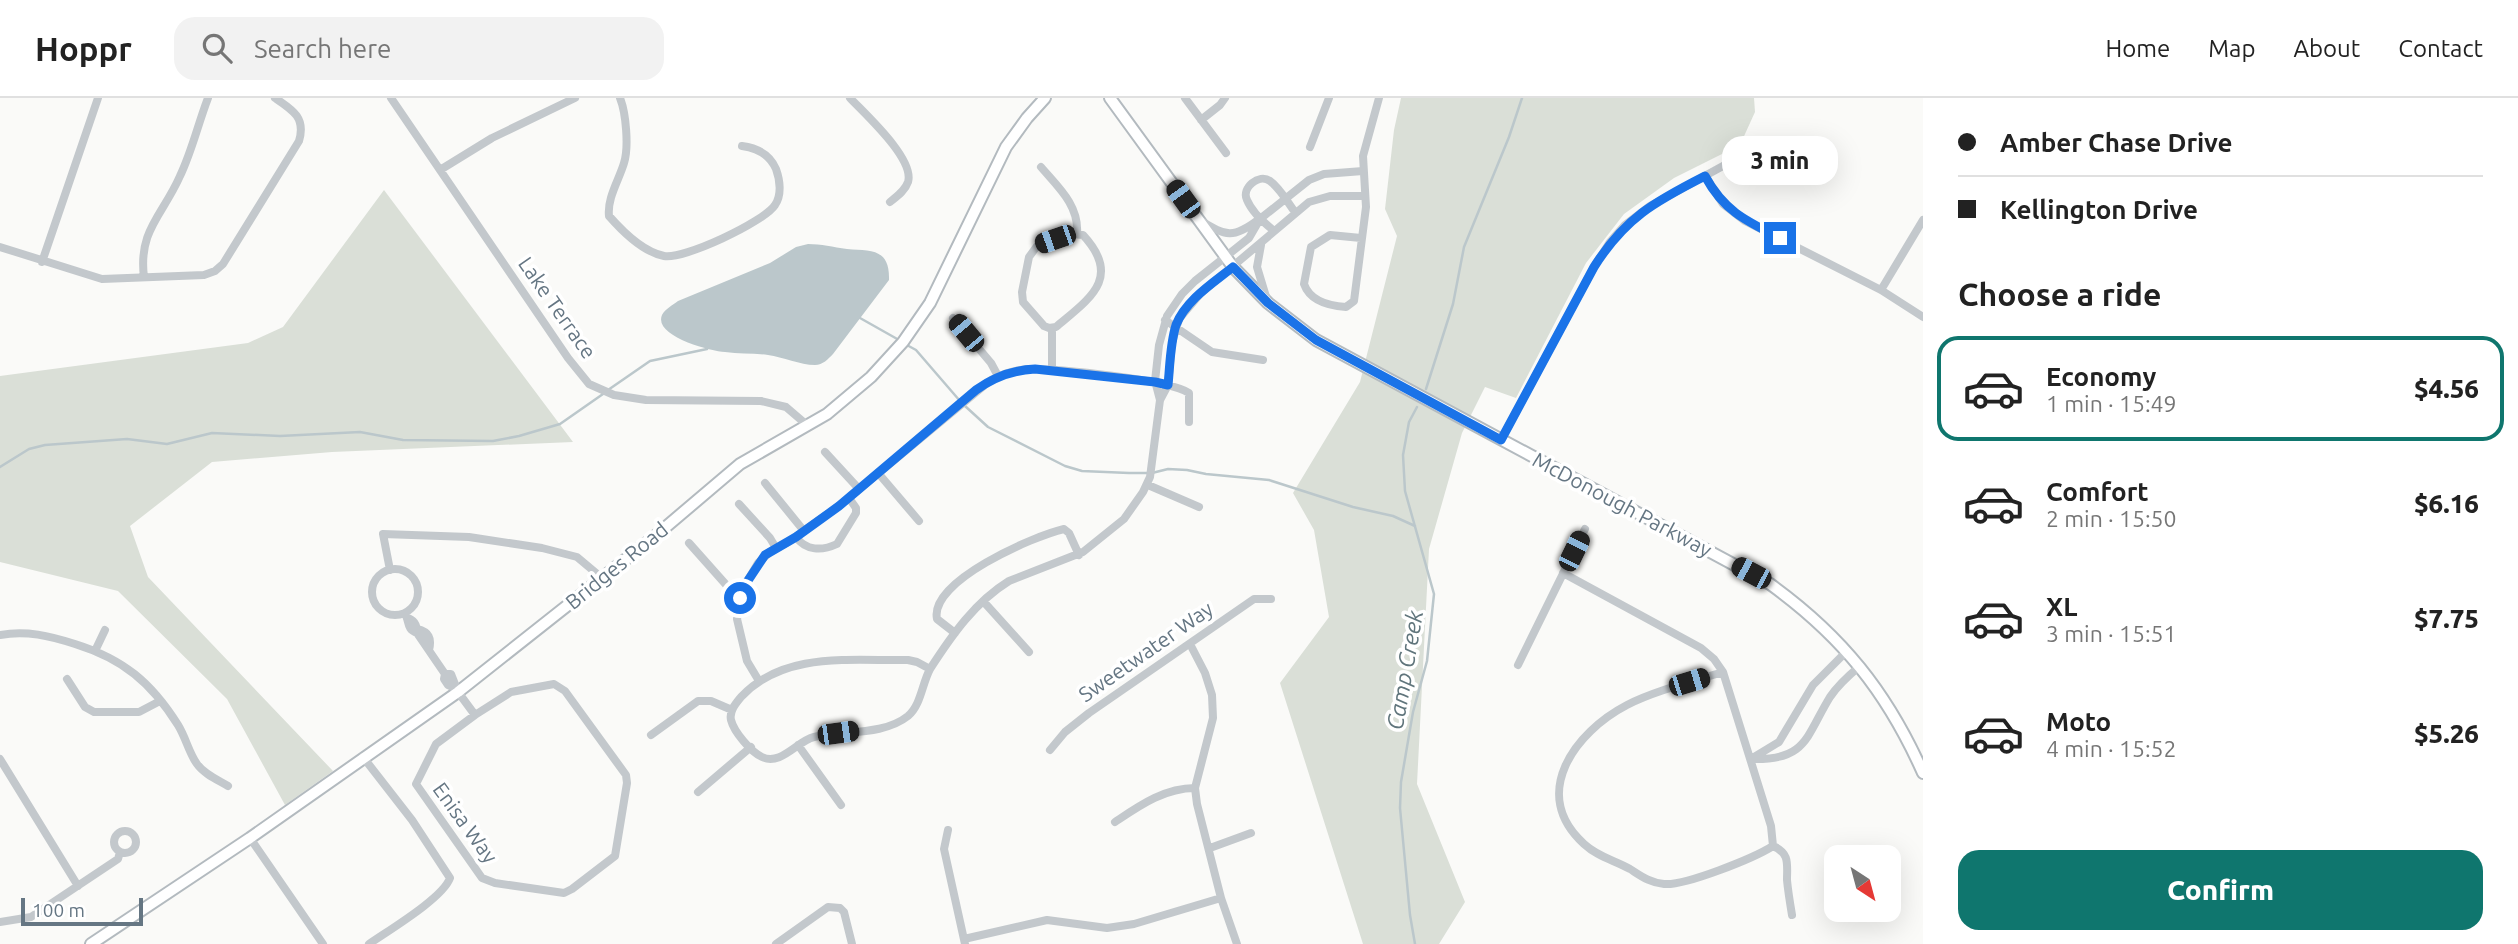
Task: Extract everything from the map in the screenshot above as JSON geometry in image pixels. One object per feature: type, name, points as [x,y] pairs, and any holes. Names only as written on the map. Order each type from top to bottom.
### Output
[{"type":"street","points":[[42,262],[98,98]]},
{"type":"street","points":[[144,277],[142,254],[149,231],[180,177],[208,98]]},
{"type":"street","points":[[0,247],[102,279],[204,275],[215,271],[223,264],[299,141],[301,127],[298,114],[275,98]]},
{"type":"street","name":"Lake Terrace","points":[[391,98],[568,358],[589,384],[614,395],[646,400],[761,401],[786,407],[807,425]]},
{"type":"street","points":[[440,170],[492,138],[575,98]]},
{"type":"street","points":[[620,98],[624,107],[626,159],[608,206],[609,216],[635,241],[654,253],[668,257],[690,252],[748,224],[775,205],[779,192],[779,176],[772,162],[753,148],[742,146]]},
{"type":"street","points":[[850,98],[897,149],[908,169],[909,180],[904,190],[890,202]]},
{"type":"street","name":"Bridges Road","points":[[91,944],[250,838],[457,690],[602,579],[740,464],[827,414],[871,377],[902,342],[930,303],[1006,147],[1045,98]]},
{"type":"street","name":"McDonough Parkway","points":[[1110,98],[1224,256],[1268,303],[1316,340],[1760,578],[1790,598],[1860,666],[1890,707],[1923,773]]},
{"type":"street","points":[[1185,98],[1226,153]]},
{"type":"street","points":[[1201,120],[1225,98]]},
{"type":"street","points":[[1310,147],[1329,98]]},
{"type":"street","points":[[1361,238],[1330,235],[1314,243],[1309,251],[1304,284],[1306,289],[1325,304],[1345,307],[1352,304],[1361,238],[1365,196],[1364,153],[1379,98]]},
{"type":"street","points":[[1501,440],[1594,267],[1625,225],[1650,206],[1763,146],[1786,145]]},
{"type":"street","points":[[1041,167],[1072,205],[1077,221],[1077,233]]},
{"type":"street","points":[[1197,219],[1220,232],[1230,234],[1247,228],[1315,177],[1363,172]]},
{"type":"street","points":[[1705,176],[1723,204],[1745,221],[1881,290],[1923,317]]},
{"type":"street","points":[[1273,230],[1260,219],[1245,196],[1253,183],[1262,178],[1269,180],[1295,212]]},
{"type":"street","points":[[1160,400],[1168,385],[1176,326],[1195,298],[1309,202],[1321,197],[1365,196]]},
{"type":"street","points":[[930,669],[908,660],[806,662],[783,668],[759,681],[744,694],[732,710],[732,723],[763,758],[773,759],[813,737],[881,727],[901,721],[917,705],[930,669],[955,633],[983,601],[1009,581],[1079,555],[1119,525],[1148,485],[1154,458],[1160,400],[1155,382],[1169,310],[1188,288],[1249,238],[1260,219]]},
{"type":"street","points":[[1881,290],[1923,220]]},
{"type":"street","points":[[1077,233],[1083,235],[1096,251],[1101,264],[1101,278],[1091,298],[1052,329],[1044,326],[1023,302],[1022,292],[1029,257],[1033,249],[1040,245],[1077,233]]},
{"type":"street","points":[[1262,244],[1257,267],[1268,303]]},
{"type":"street","points":[[953,318],[991,363],[998,376]]},
{"type":"street","points":[[1165,320],[1212,352],[1263,360]]},
{"type":"street","points":[[1052,329],[1052,370]]},
{"type":"street","points":[[759,681],[749,666],[737,619],[742,593],[758,563],[849,498],[976,390],[998,376],[1021,370],[1052,370],[1168,385],[1189,393],[1189,422]]},
{"type":"street","points":[[825,452],[859,489]]},
{"type":"street","points":[[879,474],[919,521]]},
{"type":"street","points":[[765,483],[804,531]]},
{"type":"street","points":[[1148,485],[1199,507]]},
{"type":"street","points":[[796,537],[804,546],[810,548],[837,544],[856,513],[849,498]]},
{"type":"street","points":[[740,504],[771,538],[776,548]]},
{"type":"street","points":[[955,633],[937,619],[936,612],[957,581],[971,570],[1064,529],[1069,533],[1079,555]]},
{"type":"street","points":[[1518,665],[1585,529]]},
{"type":"street","points":[[390,570],[383,534],[469,537],[542,548],[577,557],[602,579]]},
{"type":"street","points":[[689,543],[729,588],[742,593]]},
{"type":"street","points":[[406,616],[382,611],[373,599],[374,583],[378,577],[390,570],[406,572],[415,582],[417,597],[406,616],[407,624],[411,631],[417,631],[445,674],[451,674],[457,690],[475,715]]},
{"type":"street","points":[[1563,573],[1701,648],[1714,659],[1723,673],[1751,759],[1772,826],[1773,846]]},
{"type":"street","name":"Sweetwater Way","points":[[1050,750],[1065,732],[1089,713],[1254,599],[1271,599]]},
{"type":"street","points":[[983,601],[1029,652]]},
{"type":"street","points":[[95,651],[105,630]]},
{"type":"street","points":[[0,635],[43,635],[95,651],[129,668],[160,701],[179,727],[197,763],[228,786]]},
{"type":"street","points":[[1189,644],[1205,673],[1213,695],[1213,718],[1195,788],[1221,898],[1237,944]]},
{"type":"street","points":[[1751,759],[1760,751],[1774,745],[1786,733],[1816,680],[1846,652]]},
{"type":"street","points":[[1751,759],[1778,755],[1795,749],[1807,740],[1836,687],[1860,666]]},
{"type":"street","points":[[1723,673],[1629,703],[1600,723],[1577,746],[1564,764],[1559,786],[1562,812],[1576,836],[1590,850],[1644,879],[1662,884],[1682,883],[1763,853],[1773,846]]},
{"type":"street","points":[[67,679],[85,706],[94,712],[139,712],[160,701]]},
{"type":"street","name":"Enisa Way","points":[[554,684],[562,688],[626,775],[617,853],[613,860],[564,892],[495,883],[482,878],[416,784],[436,744],[475,715],[511,692],[554,684]]},
{"type":"street","points":[[652,736],[698,702],[711,701],[732,710]]},
{"type":"street","points":[[798,745],[841,805]]},
{"type":"street","points":[[1774,745],[1778,755]]},
{"type":"street","points":[[698,792],[751,747]]},
{"type":"street","points":[[363,757],[412,820],[450,878],[447,887],[369,944]]},
{"type":"street","points":[[0,759],[78,886]]},
{"type":"street","points":[[1115,822],[1164,794],[1179,788],[1195,788]]},
{"type":"street","points":[[948,830],[944,849],[964,942],[1047,920],[1107,928],[1134,924],[1221,898]]},
{"type":"street","points":[[1210,848],[1251,834]]},
{"type":"street","points":[[250,838],[323,944]]},
{"type":"street","points":[[1773,846],[1781,850],[1788,861],[1787,880],[1792,915]]},
{"type":"street","points":[[0,922],[31,917],[118,859],[120,852]]},
{"type":"street","points":[[776,944],[828,907],[840,908],[844,912],[852,944]]},
{"type":"shaded area","points":[[1401,98],[1754,98],[1755,112],[1740,145],[1674,178],[1624,214],[1586,263],[1516,398],[1485,387],[1462,433],[1429,549],[1417,784],[1465,902],[1439,944],[1363,944],[1280,683],[1329,617],[1314,530],[1293,493],[1360,382],[1397,236],[1385,209],[1394,130]]},
{"type":"shaded area","points":[[384,190],[573,442],[332,452],[212,462],[130,526],[148,577],[333,771],[285,805],[227,699],[118,591],[0,562],[0,376],[248,343],[283,327]]},
{"type":"shaded area","points":[[808,244],[871,251],[882,257],[888,270],[889,280],[833,354],[823,363],[809,365],[768,355],[708,349],[684,341],[666,330],[662,315],[678,301],[770,263],[796,247]]},
{"type":"waterway","name":"Camp Creek","points":[[1426,389],[1453,304],[1464,247],[1522,98]]},
{"type":"waterway","points":[[860,318],[899,340]]},
{"type":"waterway","points":[[905,344],[916,350],[960,401]]},
{"type":"waterway","points":[[608,390],[650,361],[707,349]]},
{"type":"waterway","points":[[0,467],[29,449],[45,445],[127,439],[167,444],[212,433],[280,436],[360,432],[403,440],[493,441],[560,424],[603,394]]},
{"type":"waterway","points":[[965,406],[988,427],[1065,466],[1082,471],[1152,473],[1168,469],[1269,480],[1353,507],[1393,516],[1415,526]]},
{"type":"waterway","name":"Camp Creek","points":[[1415,944],[1400,808],[1401,782],[1413,712],[1427,661],[1434,594],[1405,491],[1403,455],[1409,422],[1417,407]]},
{"type":"route","points":[[740,598],[745,585],[765,555],[796,537],[839,506],[976,390],[998,376],[1035,369],[1168,385],[1172,343],[1179,319],[1201,293],[1233,267],[1268,303],[1316,340],[1501,440],[1594,267],[1625,225],[1650,206],[1705,176],[1723,204],[1745,221],[1780,238]]}]
